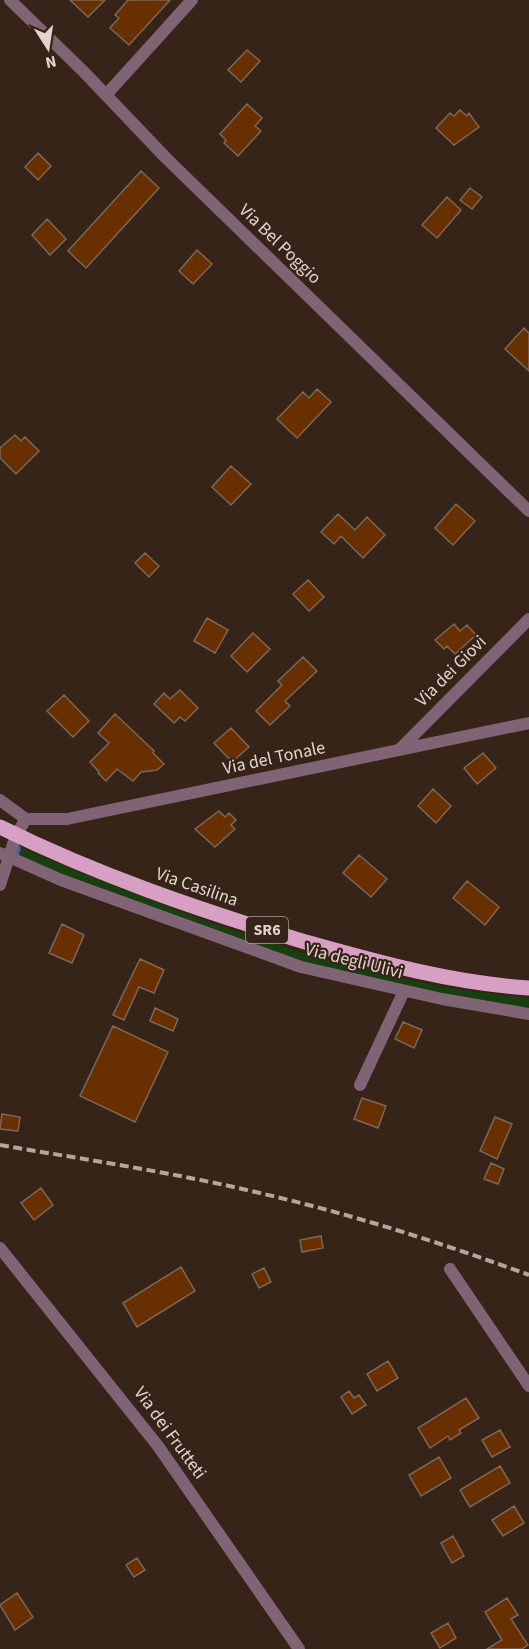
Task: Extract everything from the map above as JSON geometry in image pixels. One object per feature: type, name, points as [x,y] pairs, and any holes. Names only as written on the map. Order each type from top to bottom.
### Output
[{"type":"main road","name":"Via Casilina","points":[[0,827],[122,881],[237,921],[371,961],[437,976],[529,988]]},
{"type":"street","name":"Via Bel Poggio","points":[[10,0],[166,158],[529,512]]},
{"type":"street","points":[[106,95],[192,0]]},
{"type":"street","name":"Via dei Giovi","points":[[399,750],[529,619]]},
{"type":"street","name":"Via del Tonale","points":[[26,819],[44,821],[74,818],[529,723]]},
{"type":"street","points":[[0,800],[26,819],[4,855],[0,885]]},
{"type":"street","name":"Via degli Ulivi","points":[[4,855],[189,928],[301,968],[404,991],[529,1014]]},
{"type":"street","points":[[360,1085],[404,991]]},
{"type":"street","name":"Via dei Frutteti","points":[[0,1248],[158,1446],[299,1649]]},
{"type":"street","points":[[450,1269],[529,1386]]},
{"type":"green space","points":[[21,848],[143,898],[270,942],[334,962],[399,978],[464,990],[529,998],[529,1010],[363,980],[255,947],[18,858]]},
{"type":"building","points":[[70,0],[105,0],[88,17]]},
{"type":"building","points":[[128,0],[170,0],[129,45],[110,28],[119,18],[115,15]]},
{"type":"building","points":[[247,50],[260,61],[241,82],[228,70]]},
{"type":"building","points":[[247,104],[262,118],[255,126],[261,131],[238,156],[224,143],[226,140],[220,134]]},
{"type":"building","points":[[460,110],[467,116],[469,113],[479,127],[454,145],[436,128],[450,113],[454,116]]},
{"type":"building","points":[[38,153],[51,166],[38,180],[25,167]]},
{"type":"building","points":[[141,171],[159,188],[86,268],[68,251]]},
{"type":"building","points":[[470,188],[482,197],[472,209],[460,200]]},
{"type":"building","points":[[447,197],[461,210],[437,238],[422,225]]},
{"type":"building","points":[[47,219],[66,239],[50,255],[32,235]]},
{"type":"building","points":[[197,250],[212,264],[193,284],[179,271]]},
{"type":"building","points":[[524,328],[529,333],[529,371],[505,349]]},
{"type":"building","points":[[317,389],[331,402],[297,438],[277,419],[303,392],[309,398]]},
{"type":"building","points":[[15,435],[21,441],[25,437],[39,451],[16,474],[0,458],[0,448]]},
{"type":"building","points":[[231,466],[251,484],[231,505],[212,487]]},
{"type":"building","points":[[456,504],[475,521],[453,545],[435,528]]},
{"type":"building","points":[[338,514],[355,530],[367,517],[385,535],[363,558],[341,536],[334,544],[321,532]]},
{"type":"building","points":[[145,553],[159,566],[149,577],[135,563]]},
{"type":"building","points":[[308,580],[324,597],[309,611],[293,594]]},
{"type":"building","points":[[207,618],[228,630],[215,653],[194,641]]},
{"type":"building","points":[[454,624],[460,631],[467,625],[476,635],[455,654],[447,646],[444,649],[435,640]]},
{"type":"building","points":[[253,633],[270,649],[247,672],[231,656]]},
{"type":"building","points":[[303,657],[317,671],[285,701],[290,706],[270,725],[256,711],[282,685],[278,681]]},
{"type":"building","points":[[180,690],[198,708],[185,721],[180,717],[174,723],[154,704],[164,693],[170,699]]},
{"type":"building","points":[[64,695],[89,721],[73,737],[47,711]]},
{"type":"building","points":[[115,714],[154,751],[153,753],[164,764],[157,770],[141,772],[133,781],[117,769],[106,781],[98,773],[90,762],[109,743],[98,733]]},
{"type":"building","points":[[231,728],[249,747],[232,762],[214,743]]},
{"type":"building","points":[[483,753],[496,768],[477,784],[464,768]]},
{"type":"building","points":[[433,789],[451,806],[436,823],[418,806]]},
{"type":"building","points":[[219,811],[225,817],[229,813],[236,820],[231,825],[235,829],[215,847],[195,829]]},
{"type":"building","points":[[359,855],[387,879],[371,897],[343,873]]},
{"type":"building","points":[[467,881],[499,907],[485,925],[453,898]]},
{"type":"building","points":[[62,924],[84,935],[72,963],[49,953]]},
{"type":"building","points":[[140,959],[164,970],[154,993],[139,987],[124,1020],[113,1015]]},
{"type":"building","points":[[155,1008],[178,1019],[173,1031],[150,1021]]},
{"type":"building","points":[[403,1022],[422,1030],[414,1048],[395,1039]]},
{"type":"building","points":[[113,1026],[168,1052],[135,1122],[80,1096]]},
{"type":"building","points":[[362,1098],[386,1106],[378,1128],[354,1119]]},
{"type":"building","points":[[2,1114],[20,1117],[18,1131],[0,1129]]},
{"type":"building","points":[[495,1117],[512,1124],[497,1159],[480,1151]]},
{"type":"building","points":[[491,1163],[504,1169],[498,1184],[484,1179]]},
{"type":"building","points":[[41,1188],[53,1205],[34,1220],[21,1203]]},
{"type":"building","points":[[321,1236],[323,1248],[302,1252],[300,1240]]},
{"type":"building","points":[[181,1267],[195,1291],[137,1327],[123,1303]]},
{"type":"building","points":[[264,1268],[271,1282],[259,1288],[252,1274]]},
{"type":"building","points":[[388,1361],[398,1378],[377,1391],[367,1374]]},
{"type":"building","points":[[349,1391],[354,1398],[359,1395],[366,1405],[352,1414],[341,1397]]},
{"type":"building","points":[[466,1398],[479,1418],[459,1430],[461,1433],[450,1440],[448,1436],[430,1448],[418,1428]]},
{"type":"building","points":[[500,1430],[510,1447],[492,1457],[482,1440]]},
{"type":"building","points":[[439,1457],[451,1478],[421,1496],[409,1475]]},
{"type":"building","points":[[500,1466],[510,1483],[470,1507],[460,1490]]},
{"type":"building","points":[[514,1506],[524,1523],[503,1536],[492,1520]]},
{"type":"building","points":[[453,1536],[464,1556],[452,1563],[441,1543]]},
{"type":"building","points":[[137,1558],[145,1570],[134,1577],[126,1565]]},
{"type":"building","points":[[17,1593],[33,1617],[15,1630],[0,1605]]},
{"type":"building","points":[[507,1598],[518,1615],[511,1619],[528,1645],[522,1649],[487,1649],[502,1640],[485,1612]]},
{"type":"building","points":[[448,1623],[456,1638],[440,1648],[431,1633]]},
{"type":"waterway","points":[[16,857],[19,848]]},
{"type":"railway","points":[[0,1145],[165,1173],[298,1202],[398,1230],[529,1275]]}]
